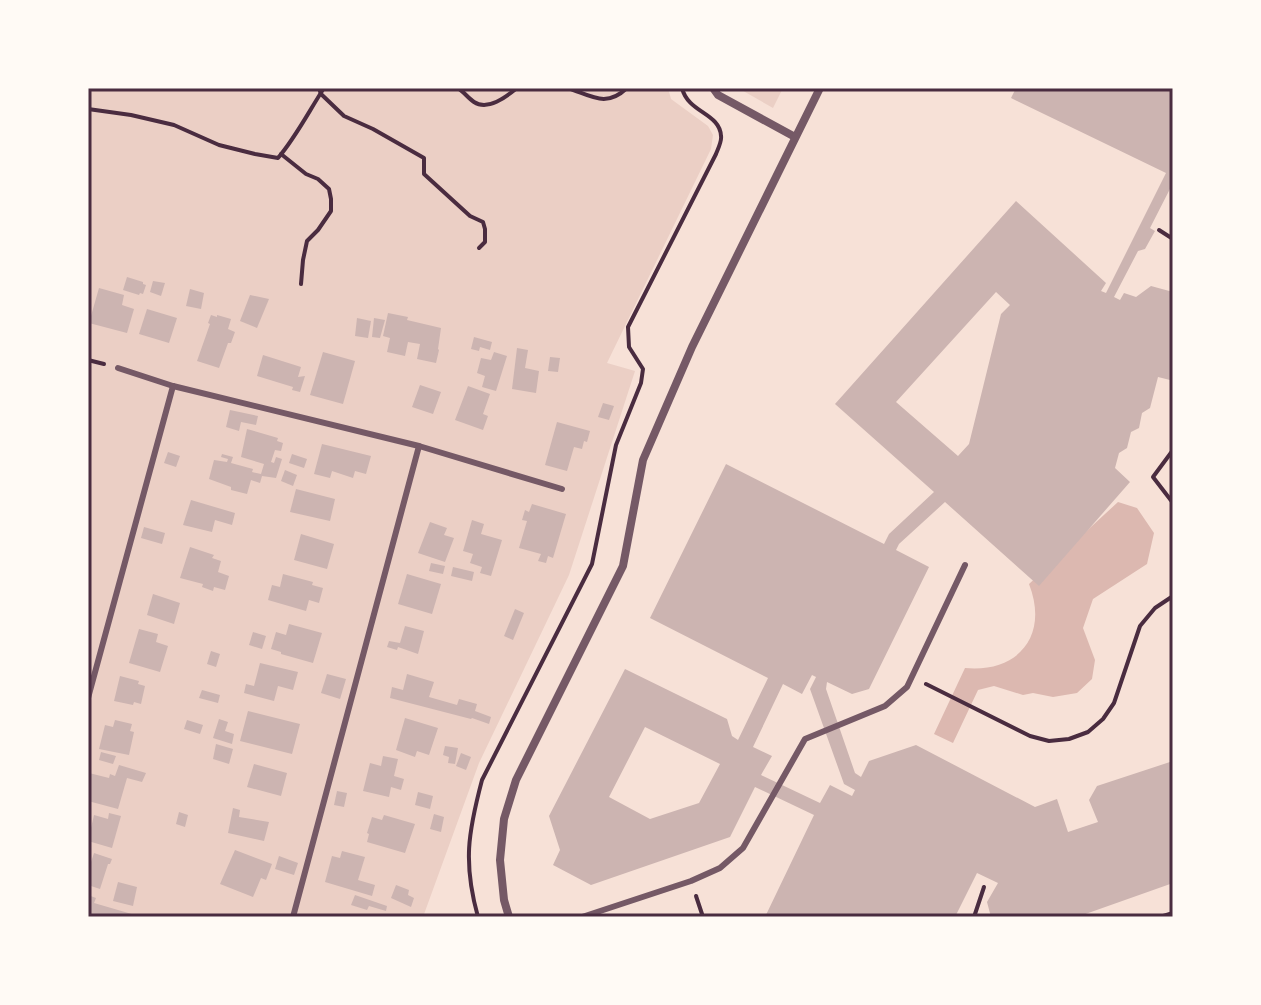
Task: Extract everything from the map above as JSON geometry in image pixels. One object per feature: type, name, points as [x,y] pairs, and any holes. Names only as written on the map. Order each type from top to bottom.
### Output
[{"type":"street","points":[[713,88],[718,95],[795,137]]},
{"type":"street","points":[[509,917],[500,860],[504,819],[516,780],[623,566],[643,460],[692,347],[820,88]]},
{"type":"lane","points":[[118,368],[173,386],[419,446],[562,489]]},
{"type":"lane","points":[[88,698],[173,386]]},
{"type":"lane","points":[[293,917],[419,446]]},
{"type":"lane","points":[[582,917],[691,881],[720,868],[743,848],[805,739],[885,706],[907,687],[965,565]]},
{"type":"path","points":[[458,88],[477,104],[486,105],[517,88]]},
{"type":"path","points":[[568,88],[604,101],[627,88]]},
{"type":"path","points":[[478,917],[470,888],[467,858],[472,816],[482,780],[592,564],[616,445],[641,383],[643,369],[629,347],[628,327],[716,154],[721,136],[716,121],[690,104],[682,88]]},
{"type":"path","points":[[88,109],[174,125],[219,145],[278,158],[321,90],[344,116],[424,158],[424,174],[470,216],[483,222],[485,242],[479,248]]},
{"type":"path","points":[[281,154],[306,174],[318,179],[329,189],[331,199],[331,211],[307,241],[301,284]]},
{"type":"path","points":[[1159,230],[1173,239]]},
{"type":"path","points":[[1173,450],[1153,477],[1173,503]]},
{"type":"path","points":[[912,676],[1030,736],[1049,741],[1069,739],[1088,732],[1103,719],[1114,703],[1140,626],[1155,608],[1173,596]]},
{"type":"path","points":[[691,881],[703,917]]},
{"type":"path","points":[[974,917],[984,887]]},
{"type":"path","points":[[1160,917],[1173,913]]},
{"type":"shaded area","points":[[88,88],[668,88],[671,99],[708,126],[713,135],[711,149],[607,363],[635,371],[569,575],[479,763],[423,917],[88,917]]},
{"type":"shaded area","points":[[738,88],[783,88],[773,108]]},
{"type":"shaded area","points":[[1118,502],[1137,508],[1154,533],[1147,564],[1093,599],[1083,628],[1095,660],[1092,679],[1077,693],[1053,697],[1033,693],[1023,695],[994,686],[978,690],[953,743],[934,734],[965,668],[1001,664],[1025,647],[1035,619],[1029,584]]},
{"type":"building","points":[[1016,88],[1173,88],[1173,183],[1150,228],[1155,231],[1145,249],[1138,251],[1114,297],[1120,300],[1124,293],[1136,297],[1151,286],[1173,292],[1173,379],[1158,377],[1150,408],[1142,413],[1139,428],[1131,432],[1127,448],[1119,453],[1115,468],[1130,482],[1039,586],[945,502],[896,550],[929,567],[869,689],[852,694],[827,682],[826,689],[855,773],[861,777],[869,761],[916,745],[1035,807],[1057,799],[1068,832],[1098,822],[1089,800],[1097,786],[1173,761],[1173,883],[1077,917],[991,917],[987,902],[998,883],[977,873],[955,917],[765,917],[814,815],[755,787],[730,837],[591,885],[553,865],[560,850],[549,816],[625,669],[727,719],[732,736],[738,740],[768,678],[650,618],[726,464],[884,544],[889,534],[934,492],[835,404],[1016,201],[1106,283],[1101,291],[1106,293],[1166,173],[1011,98]],"holes":[[[996,292],[1010,305],[1001,314],[969,444],[958,456],[896,402]],[[812,675],[816,677],[810,689],[844,784],[855,790],[852,796],[830,785],[820,803],[761,775],[772,756],[753,747],[783,684],[802,694]],[[645,727],[720,764],[699,803],[650,819],[609,797]]]},
{"type":"building","points":[[127,277],[146,285],[143,294],[123,290]]},
{"type":"building","points":[[153,281],[165,283],[161,296],[150,292]]},
{"type":"building","points":[[99,288],[124,295],[122,305],[134,309],[127,333],[89,323]]},
{"type":"building","points":[[190,289],[204,293],[201,309],[186,306]]},
{"type":"building","points":[[250,295],[269,299],[257,328],[240,321]]},
{"type":"building","points":[[147,309],[177,318],[169,343],[139,334]]},
{"type":"building","points":[[388,313],[441,328],[436,363],[417,359],[420,344],[408,342],[405,356],[387,352],[390,338],[383,336]]},
{"type":"building","points":[[211,315],[231,319],[228,329],[235,332],[219,368],[197,361]]},
{"type":"building","points":[[357,318],[371,321],[368,338],[355,336]]},
{"type":"building","points":[[374,318],[385,320],[380,338],[372,337]]},
{"type":"building","points":[[474,337],[492,342],[490,350],[480,347],[479,351],[471,349]]},
{"type":"building","points":[[517,348],[528,350],[525,368],[539,371],[536,393],[512,389]]},
{"type":"building","points":[[323,352],[355,361],[343,404],[310,395]]},
{"type":"building","points":[[494,352],[507,356],[496,391],[482,387],[485,376],[477,373],[481,358],[491,360]]},
{"type":"building","points":[[263,355],[301,367],[298,377],[305,376],[300,392],[257,376]]},
{"type":"building","points":[[550,357],[560,358],[558,372],[548,371]]},
{"type":"building","points":[[420,385],[441,392],[433,414],[412,407]]},
{"type":"building","points":[[468,386],[490,394],[483,414],[488,416],[483,430],[455,420]]},
{"type":"building","points":[[603,403],[614,406],[609,420],[598,417]]},
{"type":"building","points":[[230,410],[258,416],[256,425],[241,422],[239,431],[226,427]]},
{"type":"building","points":[[557,422],[590,431],[582,449],[574,447],[567,471],[545,465]]},
{"type":"building","points":[[247,429],[278,438],[277,441],[283,443],[281,451],[275,450],[271,462],[274,463],[276,457],[282,459],[276,478],[262,476],[260,483],[251,480],[247,494],[209,479],[214,460],[227,462],[228,459],[221,457],[222,454],[233,457],[231,463],[261,474],[264,464],[241,457]]},
{"type":"building","points":[[322,444],[371,456],[366,474],[355,471],[353,478],[332,471],[330,478],[314,474]]},
{"type":"building","points":[[168,452],[180,456],[176,467],[164,463]]},
{"type":"building","points":[[292,454],[307,459],[304,468],[289,463]]},
{"type":"building","points":[[285,470],[297,475],[293,486],[281,481]]},
{"type":"building","points":[[296,489],[335,499],[330,521],[290,512]]},
{"type":"building","points":[[191,500],[235,513],[232,525],[215,520],[212,532],[183,525]]},
{"type":"building","points":[[532,504],[566,514],[553,558],[548,556],[546,563],[538,561],[541,554],[519,548],[527,521],[522,520],[525,510],[529,512]]},
{"type":"building","points":[[472,520],[484,524],[481,534],[502,540],[491,576],[480,573],[482,567],[470,563],[473,554],[463,551]]},
{"type":"building","points":[[430,522],[447,528],[444,535],[454,538],[445,562],[418,553]]},
{"type":"building","points":[[144,527],[165,533],[162,544],[141,538]]},
{"type":"building","points":[[301,534],[334,544],[327,569],[294,560]]},
{"type":"building","points":[[190,547],[214,555],[212,558],[221,561],[218,572],[229,576],[225,590],[214,587],[213,591],[202,587],[203,584],[180,578]]},
{"type":"building","points":[[431,563],[445,566],[443,574],[429,571]]},
{"type":"building","points":[[453,567],[474,572],[472,581],[451,576]]},
{"type":"building","points":[[283,574],[323,588],[319,603],[309,600],[306,611],[268,600],[272,585],[280,587]]},
{"type":"building","points":[[407,574],[441,584],[432,614],[398,604]]},
{"type":"building","points":[[153,594],[180,603],[174,624],[147,615]]},
{"type":"building","points":[[515,609],[524,613],[513,640],[504,636]]},
{"type":"building","points":[[289,624],[322,633],[313,663],[271,649],[276,632],[286,635]]},
{"type":"building","points":[[405,626],[424,631],[418,654],[398,647],[397,650],[387,647],[389,641],[400,643]]},
{"type":"building","points":[[139,629],[158,634],[156,642],[168,646],[160,672],[129,663]]},
{"type":"building","points":[[253,632],[266,636],[262,649],[249,645]]},
{"type":"building","points":[[211,651],[220,654],[216,667],[207,664]]},
{"type":"building","points":[[260,663],[298,672],[293,690],[278,686],[274,701],[244,693],[246,684],[254,686]]},
{"type":"building","points":[[327,674],[346,679],[340,699],[321,693]]},
{"type":"building","points":[[407,674],[434,682],[429,697],[457,705],[459,699],[477,704],[475,711],[491,717],[489,724],[390,698],[392,687],[403,690]]},
{"type":"building","points":[[120,676],[139,681],[138,684],[145,686],[141,704],[114,701]]},
{"type":"building","points":[[202,690],[220,695],[218,703],[199,698]]},
{"type":"building","points":[[248,711],[300,724],[292,754],[240,741]]},
{"type":"building","points":[[405,718],[438,728],[429,755],[417,751],[415,757],[396,750]]},
{"type":"building","points":[[219,719],[228,722],[225,731],[234,734],[232,744],[213,738]]},
{"type":"building","points":[[115,720],[132,724],[130,731],[134,732],[129,755],[99,749],[105,725],[113,727]]},
{"type":"building","points":[[187,720],[203,725],[200,734],[184,729]]},
{"type":"building","points":[[216,744],[233,749],[229,764],[213,759]]},
{"type":"building","points":[[445,746],[458,748],[455,764],[448,763],[449,757],[443,755]]},
{"type":"building","points":[[101,752],[116,756],[113,764],[99,760]]},
{"type":"building","points":[[461,753],[471,757],[466,770],[456,766]]},
{"type":"building","points":[[383,756],[398,759],[394,776],[404,779],[401,790],[391,787],[389,797],[363,791],[370,763],[381,766]]},
{"type":"building","points":[[254,764],[287,773],[281,796],[247,787]]},
{"type":"building","points":[[119,765],[146,773],[142,782],[127,778],[118,809],[88,801],[89,773],[109,778],[110,774],[115,776]]},
{"type":"building","points":[[337,791],[347,793],[344,807],[334,805]]},
{"type":"building","points":[[418,792],[433,796],[430,809],[415,805]]},
{"type":"building","points":[[233,808],[240,810],[239,817],[269,822],[264,841],[228,833]]},
{"type":"building","points":[[179,812],[188,815],[185,827],[176,824]]},
{"type":"building","points":[[109,813],[121,816],[112,848],[88,841],[94,815],[108,819]]},
{"type":"building","points":[[434,814],[444,817],[441,832],[430,829]]},
{"type":"building","points":[[384,815],[415,824],[405,853],[367,842],[372,817],[382,820]]},
{"type":"building","points":[[235,850],[272,864],[266,880],[261,878],[253,897],[220,884]]},
{"type":"building","points":[[342,851],[365,857],[358,880],[375,885],[372,896],[325,882],[332,856],[340,858]]},
{"type":"building","points":[[94,853],[112,859],[100,889],[88,885],[88,861],[91,862]]},
{"type":"building","points":[[279,856],[298,863],[294,875],[275,869]]},
{"type":"building","points":[[118,882],[137,887],[133,906],[113,901]]},
{"type":"building","points":[[396,885],[409,890],[408,895],[414,898],[411,907],[391,898]]},
{"type":"building","points":[[88,895],[96,898],[94,903],[142,917],[88,917]]},
{"type":"building","points":[[355,895],[387,906],[386,911],[351,905]]}]
